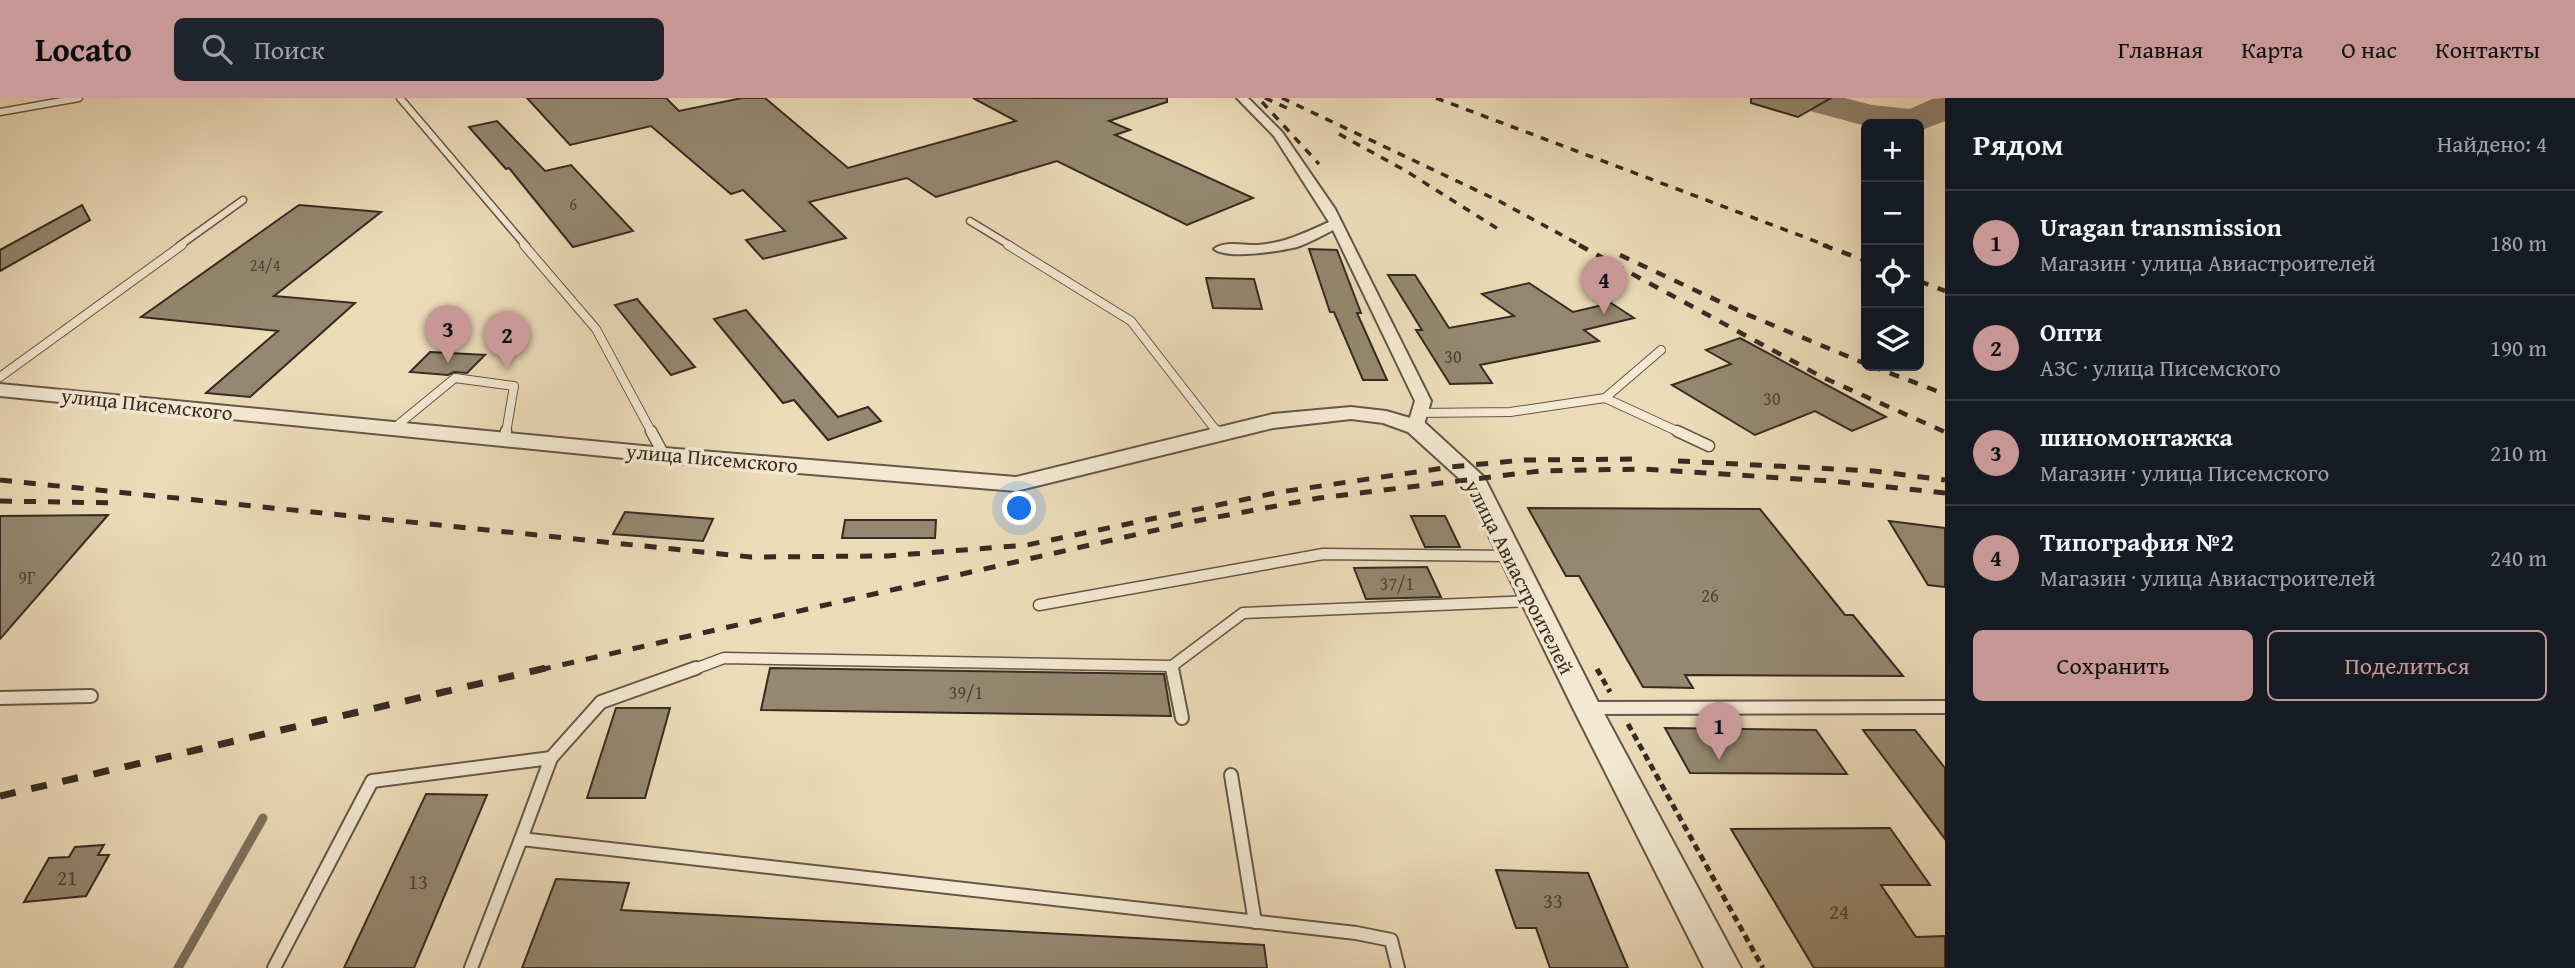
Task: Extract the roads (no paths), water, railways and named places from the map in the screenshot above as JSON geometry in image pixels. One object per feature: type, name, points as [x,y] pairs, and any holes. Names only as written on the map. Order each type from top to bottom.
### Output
[{"type":"street","points":[[1242,98],[1278,134],[1336,224],[1423,401],[1418,420]]},
{"type":"street","points":[[1222,249],[1258,249],[1295,243],[1336,224]]},
{"type":"street","name":"улица Писемского","points":[[0,390],[664,455],[1016,484],[1273,421],[1351,413],[1418,420]]},
{"type":"street","name":"улица Авиастроителей","points":[[1418,420],[1472,477],[1587,708],[1723,968]]},
{"type":"lane","points":[[0,112],[79,98]]},
{"type":"lane","points":[[400,98],[596,329],[664,455]]},
{"type":"lane","points":[[0,377],[243,200]]},
{"type":"lane","points":[[970,221],[1131,321],[1219,434]]},
{"type":"lane","points":[[1418,420],[1510,412],[1605,398],[1661,350]]},
{"type":"lane","points":[[394,428],[454,378],[514,386],[505,439]]},
{"type":"lane","points":[[1605,398],[1709,446]]},
{"type":"lane","points":[[1039,605],[1323,554],[1513,556]]},
{"type":"lane","points":[[471,968],[551,758],[601,702],[724,659],[1172,666],[1243,613],[1533,601]]},
{"type":"lane","points":[[1172,666],[1182,718]]},
{"type":"lane","points":[[0,698],[92,696]]},
{"type":"lane","points":[[1587,708],[1944,707]]},
{"type":"lane","points":[[274,968],[372,780],[551,758]]},
{"type":"lane","points":[[1231,775],[1255,922]]},
{"type":"lane","points":[[521,839],[1255,922],[1391,940],[1398,968]]},
{"type":"waterway","points":[[178,968],[263,818]]},
{"type":"railway","points":[[1265,98],[1289,109]]},
{"type":"railway","points":[[1282,98],[1499,201],[1582,246]]},
{"type":"railway","points":[[1436,98],[1828,246]]},
{"type":"railway","points":[[1262,102],[1319,164]]},
{"type":"railway","points":[[1339,134],[1406,171],[1498,229]]},
{"type":"railway","points":[[1579,245],[1822,377],[1945,432]]},
{"type":"railway","points":[[1823,245],[1861,259]]},
{"type":"railway","points":[[1620,255],[1746,314],[1861,362]]},
{"type":"railway","points":[[1924,283],[1945,291]]},
{"type":"railway","points":[[1884,371],[1945,394]]},
{"type":"railway","points":[[0,480],[751,557],[887,556],[1027,545],[1280,492],[1450,467],[1524,460],[1643,459]]},
{"type":"railway","points":[[1678,461],[1874,471],[1945,480]]},
{"type":"railway","points":[[539,670],[1196,521],[1319,498],[1540,471],[1642,469],[1831,481],[1945,493]]},
{"type":"railway","points":[[0,501],[119,503]]},
{"type":"railway","points":[[0,796],[546,668]]},
{"type":"place","name":"Типография №2","points":[[1604,314]]},
{"type":"place","name":"шиномонтажка","points":[[448,363]]},
{"type":"place","name":"Опти","points":[[507,369]]},
{"type":"place","name":"Uragan transmission","points":[[1719,760]]}]
